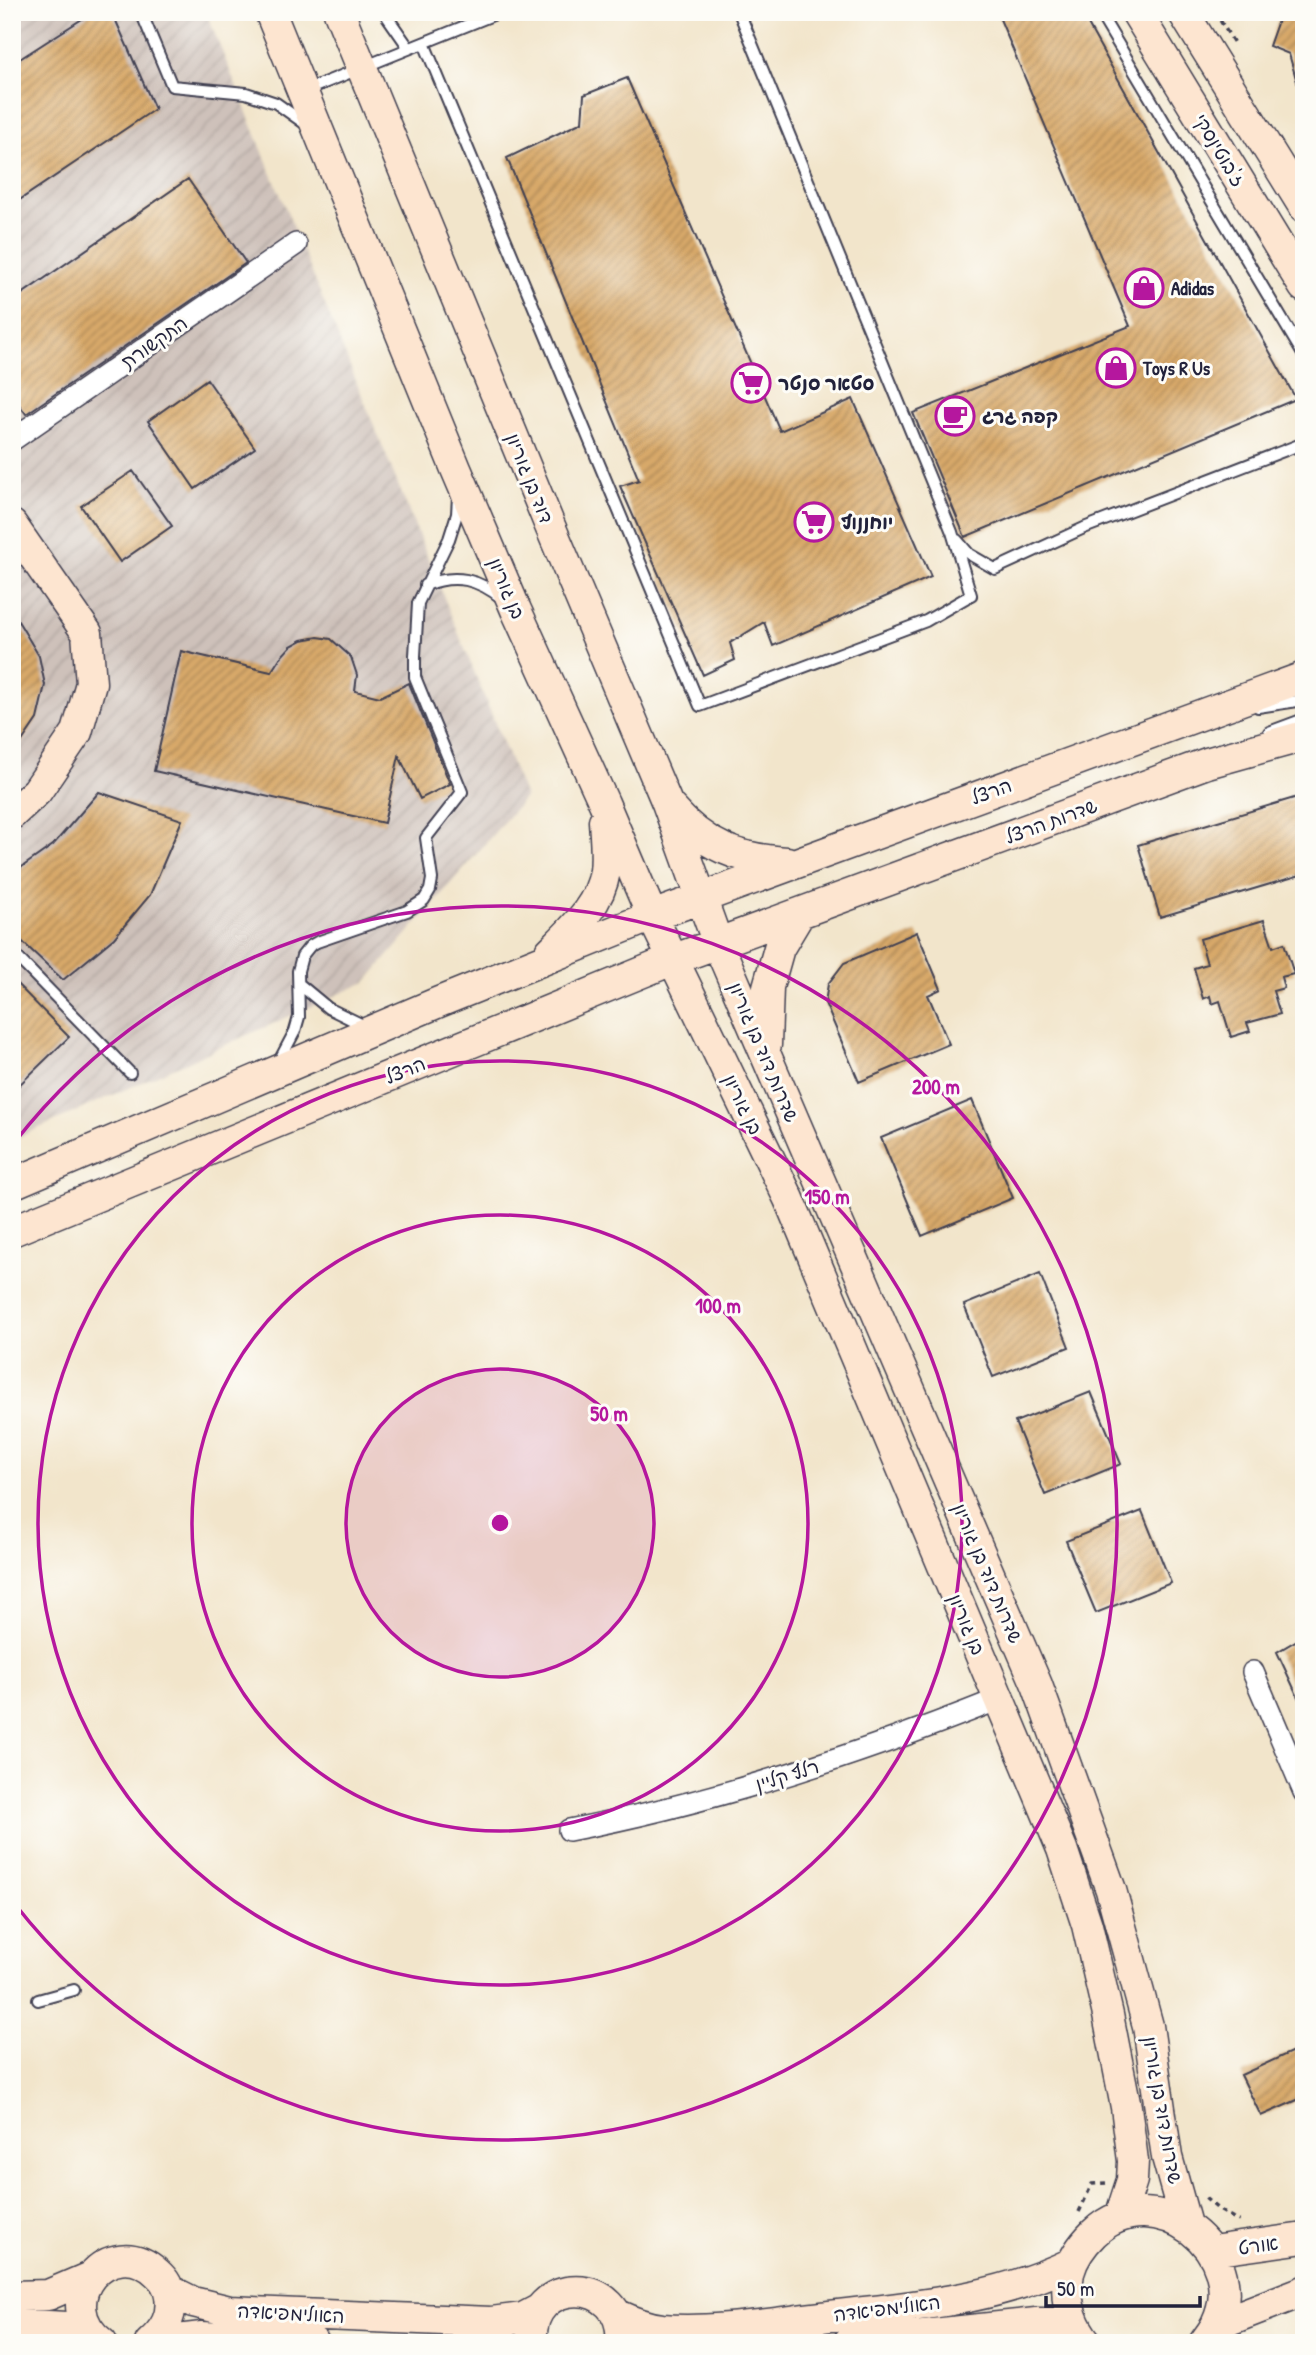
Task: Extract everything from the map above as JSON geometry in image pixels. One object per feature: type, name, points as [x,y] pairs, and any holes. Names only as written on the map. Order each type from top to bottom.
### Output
[{"type":"main road","name":"בן גוריון","points":[[270,12],[516,610],[672,960],[789,1199],[1062,1849],[1087,1925],[1108,2015],[1133,2161],[1132,2180],[1120,2217]]},
{"type":"main road","name":"דוד בן גוריון","points":[[339,12],[667,803],[718,944]]},
{"type":"main road","name":"ז'בוטינסקי","points":[[1136,12],[1304,288]]},
{"type":"main road","points":[[1184,12],[1304,207]]},
{"type":"main road","points":[[12,525],[87,633],[91,683],[77,732],[37,791],[12,814]]},
{"type":"main road","points":[[1187,720],[1304,677]]},
{"type":"main road","name":"הרצל","points":[[794,862],[1187,720]]},
{"type":"main road","name":"שדרות הרצל","points":[[800,913],[1207,763],[1304,736]]},
{"type":"main road","points":[[543,960],[580,921],[594,902],[601,886],[605,858],[604,803]]},
{"type":"main road","points":[[667,803],[685,825],[744,858],[794,862]]},
{"type":"main road","points":[[12,1184],[543,960],[794,862]]},
{"type":"main road","points":[[766,1055],[768,986],[779,948],[800,913]]},
{"type":"main road","name":"הרצל","points":[[12,1231],[672,960],[800,913]]},
{"type":"main road","name":"שדרות דוד בן גוריון","points":[[718,944],[1037,1685],[1111,1890],[1148,2026],[1167,2157],[1186,2225]]},
{"type":"main road","points":[[1082,2336],[1068,2309],[1067,2286],[1072,2263],[1083,2243],[1100,2228],[1120,2217],[1143,2213],[1166,2216],[1186,2225],[1201,2236],[1212,2251],[1222,2274],[1223,2300],[1210,2334]]},
{"type":"main road","name":"אורט","points":[[1212,2251],[1304,2238]]},
{"type":"main road","points":[[12,2296],[48,2295],[90,2277],[107,2263],[122,2259],[136,2260],[150,2266],[162,2277],[169,2290],[172,2305],[169,2320],[152,2343]]},
{"type":"main road","name":"האולימפיאדה","points":[[169,2290],[193,2302],[230,2311],[491,2322],[523,2318],[561,2293],[579,2290],[599,2296],[619,2328],[640,2325],[662,2329],[767,2323],[970,2298],[1034,2280],[1072,2263]]},
{"type":"main road","points":[[90,2277],[81,2296],[81,2311],[85,2324],[98,2339]]},
{"type":"main road","points":[[1210,2334],[1302,2292]]},
{"type":"main road","points":[[532,2343],[532,2330],[540,2309]]},
{"type":"main road","name":"האולימפיאדה","points":[[848,2343],[1037,2323],[1058,2323],[1082,2336]]},
{"type":"main road","points":[[12,2324],[65,2327],[98,2339]]},
{"type":"main road","name":"האולימפיאדה","points":[[152,2343],[202,2337],[314,2343]]},
{"type":"street","name":"התקשורת","points":[[12,440],[296,244]]},
{"type":"street","points":[[1253,1672],[1304,1792]]},
{"type":"street","name":"רלף קליין","points":[[569,1830],[643,1816],[745,1789],[904,1737],[999,1699]]},
{"type":"lane","points":[[141,12],[172,86],[246,93],[276,103],[322,137]]},
{"type":"lane","points":[[384,12],[409,48]]},
{"type":"lane","points":[[303,91],[499,12]]},
{"type":"lane","points":[[424,43],[701,706],[926,621],[971,595],[952,531],[740,17],[732,12]]},
{"type":"lane","points":[[1099,12],[1304,356]]},
{"type":"lane","points":[[952,531],[969,554],[995,569],[1084,528],[1304,443]]},
{"type":"lane","points":[[271,1075],[295,1031],[300,1004],[299,963],[310,946],[407,911],[424,900],[432,879],[426,838],[462,792],[415,677],[418,603],[445,547],[457,514],[456,469]]},
{"type":"lane","points":[[425,585],[441,579],[457,578],[480,583],[516,610]]},
{"type":"lane","points":[[1187,720],[1304,700]]},
{"type":"lane","points":[[1207,763],[1257,738],[1304,719]]},
{"type":"lane","points":[[12,952],[130,1073]]},
{"type":"lane","points":[[299,984],[328,1008],[376,1030]]},
{"type":"lane","points":[[38,2000],[74,1990]]},
{"type":"path","points":[[1173,2178],[1187,2177],[1219,2210],[1247,2225]]},
{"type":"shaded area","points":[[12,12],[206,12],[525,797],[366,982],[12,1140]]},
{"type":"building","points":[[93,12],[112,12],[155,109],[12,205],[12,64]]},
{"type":"building","points":[[997,12],[1081,12],[1296,399],[965,537],[913,413],[1130,326]]},
{"type":"building","points":[[1281,12],[1304,12],[1304,89],[1299,89],[1289,54],[1269,46]]},
{"type":"building","points":[[627,78],[780,431],[853,399],[931,577],[773,646],[764,622],[730,643],[735,660],[703,675],[620,486],[639,480],[507,158],[582,122],[584,95]]},
{"type":"building","points":[[188,179],[246,263],[26,414],[12,395],[12,301]]},
{"type":"building","points":[[207,379],[255,448],[195,489],[148,421]]},
{"type":"building","points":[[133,471],[172,526],[120,562],[81,506]]},
{"type":"building","points":[[12,611],[39,656],[45,685],[37,719],[12,756]]},
{"type":"building","points":[[318,637],[331,639],[351,657],[357,675],[355,691],[380,697],[409,683],[450,784],[420,799],[399,756],[384,823],[154,771],[181,651],[271,672],[291,646],[302,640]]},
{"type":"building","points":[[99,792],[182,820],[150,895],[114,938],[63,980],[12,932],[12,874],[53,845]]},
{"type":"building","points":[[1304,795],[1304,874],[1160,917],[1138,845]]},
{"type":"building","points":[[1264,920],[1273,947],[1284,943],[1294,974],[1281,977],[1284,988],[1273,991],[1280,1014],[1247,1023],[1250,1031],[1231,1037],[1220,1001],[1212,1004],[1210,996],[1203,999],[1194,968],[1207,964],[1200,939]]},
{"type":"building","points":[[917,932],[941,989],[928,995],[949,1044],[859,1082],[825,1003],[828,984],[844,963]]},
{"type":"building","points":[[12,979],[69,1037],[12,1092]]},
{"type":"building","points":[[972,1100],[1013,1198],[922,1236],[881,1138]]},
{"type":"building","points":[[1040,1274],[1069,1347],[993,1377],[964,1305]]},
{"type":"building","points":[[1091,1392],[1121,1464],[1045,1495],[1015,1422]]},
{"type":"building","points":[[1142,1511],[1171,1583],[1096,1613],[1066,1541]]},
{"type":"building","points":[[1304,1636],[1304,1710],[1277,1652]]},
{"type":"building","points":[[1304,2046],[1304,2097],[1261,2116],[1241,2075]]},
{"type":"place","name":"Adidas","points":[[1144,288]]},
{"type":"place","name":"Toys R Us","points":[[1116,368]]},
{"type":"place","name":"סטאר סנטר","points":[[751,383]]},
{"type":"place","name":"קפה גרג","points":[[955,416]]},
{"type":"place","name":"יוחננוף","points":[[814,522]]}]
